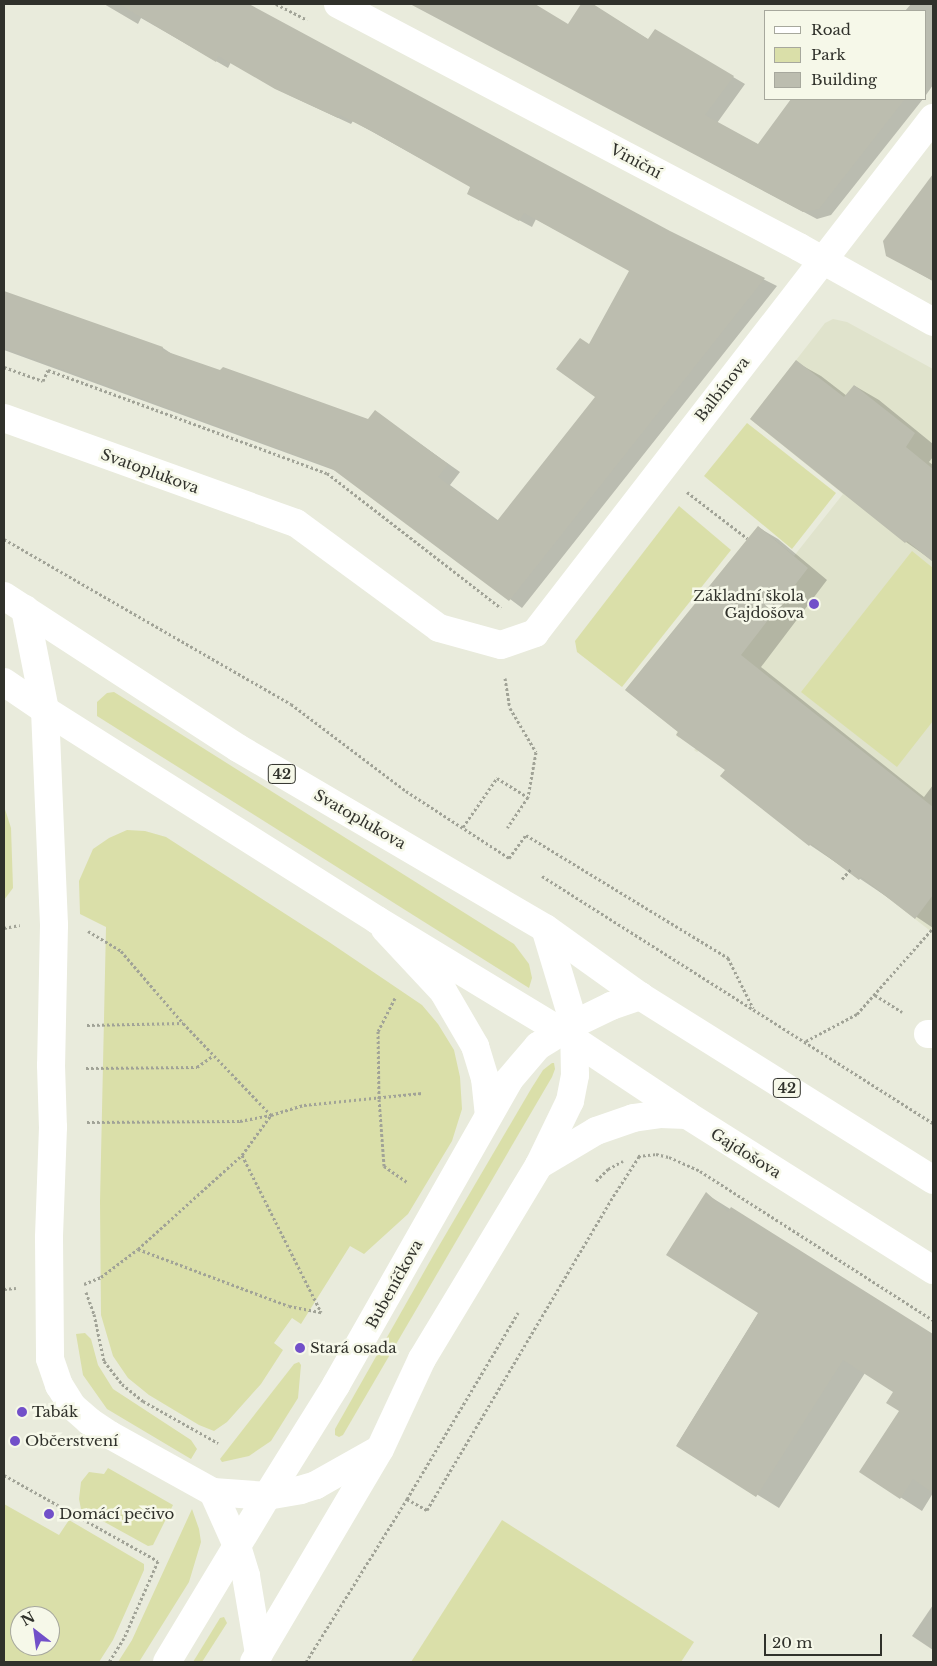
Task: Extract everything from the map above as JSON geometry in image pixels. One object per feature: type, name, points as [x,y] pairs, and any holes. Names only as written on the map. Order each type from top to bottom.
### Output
[{"type":"street","name":"Viniční","points":[[338,4],[823,260],[933,322]]},
{"type":"street","name":"Balbínova","points":[[500,645],[535,633],[933,118]]},
{"type":"street","name":"Svatoplukova","points":[[4,418],[296,523],[439,628],[500,645]]},
{"type":"street","name":"Svatoplukova","points":[[14,603],[238,748],[545,928],[640,996]]},
{"type":"street","points":[[14,603],[45,710],[54,925],[51,1056],[53,1127],[49,1288],[50,1359],[59,1385],[72,1406],[110,1435],[214,1492],[267,1496],[285,1494],[316,1485],[380,1449]]},
{"type":"street","points":[[4,682],[45,710],[377,920],[571,1032]]},
{"type":"street","points":[[377,920],[443,992],[475,1046],[485,1078],[489,1114]]},
{"type":"street","points":[[257,1658],[380,1449],[422,1359],[539,1165],[570,1101],[576,1075],[571,1032],[545,928]]},
{"type":"street","name":"Bubeníčkova","points":[[167,1662],[336,1385],[509,1080],[538,1046],[571,1032],[611,1006],[640,996]]},
{"type":"street","name":"42","points":[[640,996],[933,1180]]},
{"type":"street","name":"Gajdošova","points":[[571,1032],[687,1115],[933,1270]]},
{"type":"street","points":[[539,1165],[596,1131],[633,1118],[660,1114],[687,1115]]},
{"type":"street","points":[[214,1492],[237,1546],[246,1576],[257,1658]]},
{"type":"path","points":[[4,367],[43,381],[48,370],[327,473],[504,610]]},
{"type":"path","points":[[684,490],[747,538]]},
{"type":"path","points":[[4,539],[291,704],[406,791],[509,858],[526,835],[728,958],[753,1008]]},
{"type":"path","points":[[506,684],[510,708],[536,752],[528,797],[507,828]]},
{"type":"path","points":[[463,827],[497,778],[528,797]]},
{"type":"path","points":[[842,879],[851,869]]},
{"type":"path","points":[[542,876],[933,1123]]},
{"type":"path","points":[[54,925],[88,930],[121,951],[213,1056],[271,1115]]},
{"type":"path","points":[[805,1041],[857,1014],[933,928]]},
{"type":"path","points":[[88,930],[88,940]]},
{"type":"path","points":[[395,998],[378,1031],[379,1098],[384,1166],[407,1182]]},
{"type":"path","points":[[86,1016],[86,1034]]},
{"type":"path","points":[[86,1025],[183,1023]]},
{"type":"path","points":[[86,1068],[197,1067],[213,1056]]},
{"type":"path","points":[[86,1060],[86,1077]]},
{"type":"path","points":[[85,1113],[85,1122],[240,1121],[271,1115],[304,1105],[422,1093]]},
{"type":"path","points":[[4,1289],[75,1288],[101,1277],[138,1249],[242,1155],[271,1115]]},
{"type":"path","points":[[596,1181],[608,1170],[624,1160],[640,1155],[656,1154],[669,1157],[700,1171],[933,1320]]},
{"type":"path","points":[[138,1249],[290,1306],[321,1312],[242,1155]]},
{"type":"path","points":[[407,1499],[427,1510],[640,1155]]},
{"type":"path","points":[[83,1275],[83,1285],[94,1314],[104,1361],[122,1384],[143,1401],[218,1443]]},
{"type":"path","points":[[306,1662],[407,1499],[518,1313]]},
{"type":"path","points":[[4,1475],[158,1561],[124,1638],[109,1662]]},
{"type":"shaded area","name":"Základní škola Gajdošova","points":[[833,319],[847,322],[933,369],[933,933],[861,877],[859,880],[720,776],[725,770],[700,750],[697,752],[694,750],[696,748],[681,735],[679,738],[676,735],[677,731],[625,690],[758,526],[794,556],[843,494],[750,419],[825,323]]},
{"type":"green space","points":[[747,423],[836,493],[792,549],[704,476]]},
{"type":"green space","points":[[679,506],[731,550],[622,687],[577,652],[575,641]]},
{"type":"green space","points":[[912,551],[933,568],[933,721],[897,767],[801,692]]},
{"type":"green space","points":[[114,692],[514,944],[529,964],[532,978],[529,988],[97,716],[97,702],[107,693]]},
{"type":"green space","points":[[4,806],[11,828],[13,888],[4,900]]},
{"type":"green space","points":[[127,830],[145,831],[166,837],[329,942],[422,1005],[438,1024],[454,1050],[460,1077],[462,1109],[452,1141],[408,1214],[364,1254],[350,1246],[301,1324],[292,1318],[274,1343],[283,1350],[261,1384],[227,1422],[214,1431],[199,1425],[149,1395],[128,1378],[113,1356],[101,1315],[100,1202],[106,927],[80,914],[79,881],[93,849],[109,838]]},
{"type":"green space","points":[[554,1063],[555,1069],[552,1077],[343,1435],[339,1437],[335,1435],[335,1429],[433,1256],[531,1089],[543,1070]]},
{"type":"green space","points":[[85,1333],[91,1339],[98,1365],[113,1389],[191,1440],[197,1449],[191,1459],[107,1409],[83,1375],[76,1334]]},
{"type":"green space","points":[[299,1362],[301,1365],[298,1398],[271,1441],[249,1456],[222,1462],[220,1459],[294,1364]]},
{"type":"green space","points":[[108,1468],[173,1505],[153,1545],[148,1546],[81,1509],[79,1499],[81,1482],[89,1472],[104,1474]]},
{"type":"green space","points":[[4,1504],[59,1535],[69,1520],[144,1564],[144,1570],[113,1640],[99,1662],[4,1662]]},
{"type":"green space","points":[[192,1509],[201,1542],[189,1582],[139,1662],[118,1662],[132,1640]]},
{"type":"green space","points":[[502,1520],[694,1642],[681,1662],[411,1662]]},
{"type":"green space","points":[[224,1617],[227,1623],[202,1662],[193,1662],[220,1618]]},
{"type":"building","points":[[119,4],[249,4],[670,231],[765,278],[509,601],[331,468],[4,348],[4,291],[163,347],[162,350],[220,370],[223,367],[368,419],[375,410],[448,464],[438,477],[497,521],[595,397],[556,369],[580,338],[589,344],[629,271],[524,213],[519,221],[467,194],[470,187],[373,132],[340,115],[338,118],[275,89],[218,56],[216,62]]},
{"type":"building","points":[[410,4],[535,4],[568,24],[581,4],[593,4],[648,39],[655,29],[734,76],[705,115],[758,144],[790,100],[904,100],[819,209],[803,212]]},
{"type":"building","points":[[933,174],[933,281],[886,256],[883,241]]},
{"type":"building","points":[[796,360],[844,397],[854,385],[915,433],[906,447],[933,469],[933,562],[907,541],[905,543],[750,419]]},
{"type":"building","name":"Základní škola Gajdošova","points":[[758,526],[808,568],[741,655],[933,807],[933,895],[915,919],[861,877],[859,880],[811,844],[809,846],[720,776],[725,770],[676,735],[678,732],[625,690]]},
{"type":"building","points":[[706,1192],[728,1212],[731,1207],[933,1334],[933,1493],[913,1479],[900,1499],[859,1472],[899,1411],[886,1403],[893,1392],[843,1360],[756,1497],[676,1446],[758,1313],[666,1255]]},
{"type":"place","name":"Základní škola Gajdošova","points":[[814,604]]},
{"type":"place","name":"Stará osada","points":[[300,1348]]},
{"type":"place","name":"Tabák","points":[[22,1412]]},
{"type":"place","name":"Občerstvení","points":[[15,1441]]},
{"type":"place","name":"Domácí pečivo","points":[[49,1514]]}]
